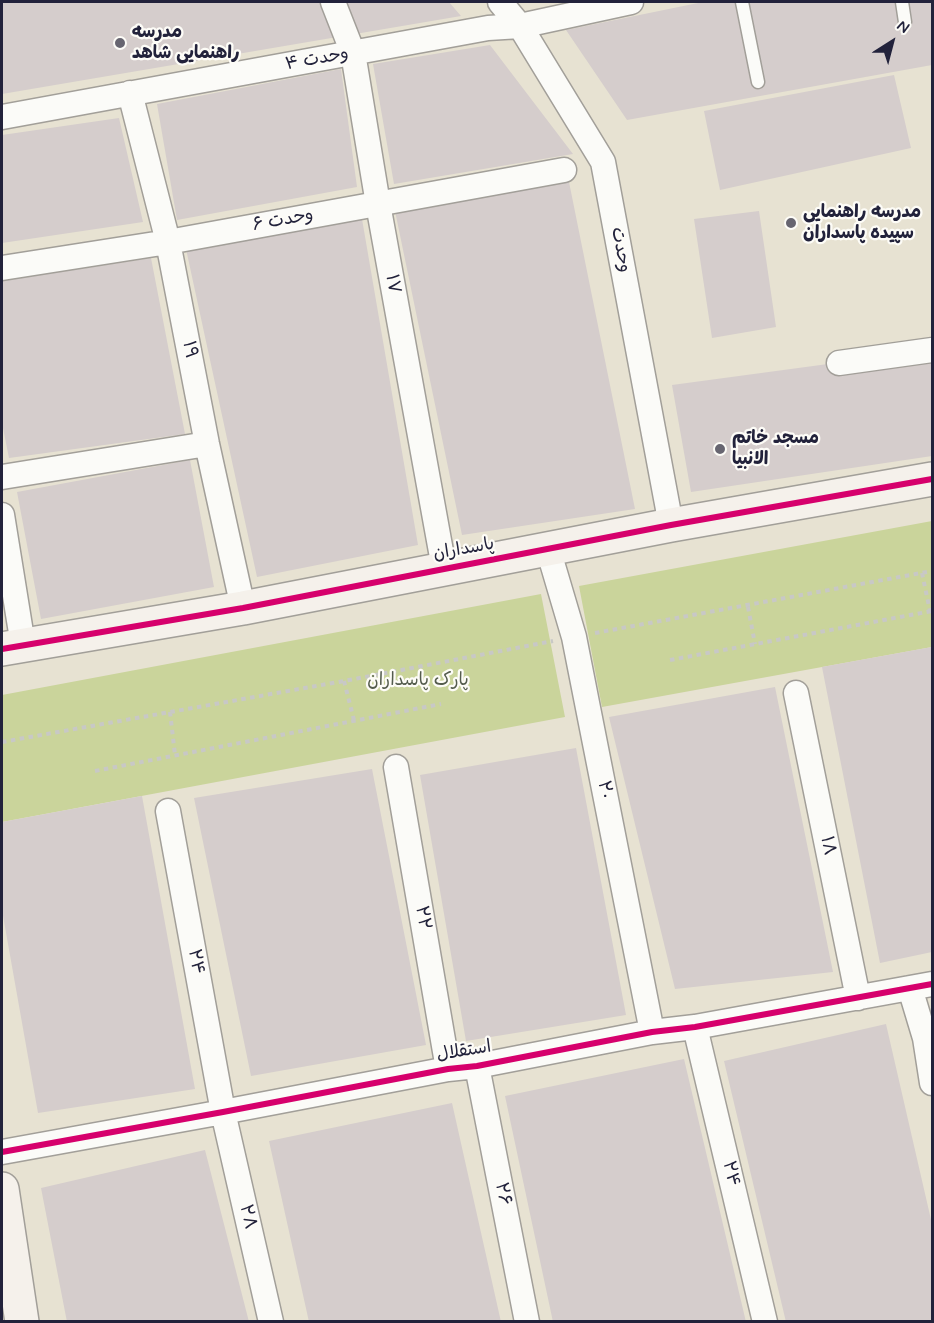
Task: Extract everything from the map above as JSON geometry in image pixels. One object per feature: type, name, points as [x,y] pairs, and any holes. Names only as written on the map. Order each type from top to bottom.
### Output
[{"type":"street","name":"۱۷","points":[[333,2],[353,53],[444,568]]},
{"type":"street","name":"وحدت","points":[[500,2],[520,26],[603,162],[671,525]]},
{"type":"street","name":"وحدت ۴","points":[[2,117],[488,28],[520,26],[631,2]]},
{"type":"street","name":"۱۹","points":[[130,93],[168,242],[207,444],[243,608]]},
{"type":"street","name":"وحدت ۶","points":[[2,268],[168,242],[564,170]]},
{"type":"street","points":[[839,363],[933,350]]},
{"type":"street","points":[[2,477],[207,444]]},
{"type":"street","name":"پاسداران","points":[[12,647],[243,608],[671,525],[933,479]]},
{"type":"street","points":[[2,515],[12,647]]},
{"type":"street","name":"۲۰","points":[[548,549],[574,637],[652,1032]]},
{"type":"street","name":"۱۸","points":[[796,693],[858,998]]},
{"type":"street","name":"۲۲","points":[[396,767],[448,1069]]},
{"type":"street","name":"۲۴","points":[[168,811],[223,1112]]},
{"type":"street","points":[[921,986],[925,1038],[933,1083]]},
{"type":"street","name":"استقلال","points":[[2,1152],[652,1032],[695,1027],[921,986]]},
{"type":"street","name":"۲۴","points":[[695,1027],[765,1322]]},
{"type":"street","name":"۲۶","points":[[477,1066],[527,1322]]},
{"type":"street","name":"۲۸","points":[[223,1112],[271,1322]]},
{"type":"street","points":[[2,1189],[22,1322]]},
{"type":"lane","points":[[742,2],[758,82]]},
{"type":"lane","points":[[902,2],[905,22]]},
{"type":"path","points":[[2,742],[748,607],[933,571]]},
{"type":"path","points":[[670,660],[931,611],[922,573]]},
{"type":"path","points":[[748,607],[755,644]]},
{"type":"path","points":[[344,681],[354,720]]},
{"type":"path","points":[[95,771],[441,704]]},
{"type":"path","points":[[170,712],[176,755]]},
{"type":"green space","points":[[932,521],[932,647],[602,707],[579,586]]},
{"type":"green space","name":"پارک پاسداران","points":[[541,594],[565,717],[2,822],[2,695]]},
{"type":"building","points":[[2,2],[449,2],[461,16],[2,94]]},
{"type":"building","points":[[703,2],[932,2],[932,65],[627,120],[566,30]]},
{"type":"building","points":[[490,45],[573,154],[394,184],[373,64]]},
{"type":"building","points":[[341,69],[357,187],[177,220],[157,104]]},
{"type":"building","points":[[894,75],[911,148],[720,190],[704,111]]},
{"type":"building","points":[[119,118],[143,222],[2,243],[2,135]]},
{"type":"building","points":[[569,182],[635,509],[462,535],[395,211]]},
{"type":"building","points":[[759,211],[776,327],[712,338],[694,219]]},
{"type":"building","points":[[362,219],[418,545],[257,577],[186,249]]},
{"type":"building","points":[[151,258],[185,434],[9,458],[2,423],[2,281]]},
{"type":"building","points":[[932,350],[932,456],[691,492],[672,385]]},
{"type":"building","points":[[190,460],[214,587],[41,619],[17,492]]},
{"type":"building","points":[[932,647],[932,952],[880,963],[822,667]]},
{"type":"building","points":[[775,687],[833,972],[675,989],[609,717]]},
{"type":"building","points":[[576,748],[626,1015],[466,1041],[420,775]]},
{"type":"building","points":[[372,769],[426,1045],[251,1076],[194,798]]},
{"type":"building","points":[[142,796],[195,1089],[38,1113],[2,910],[2,822]]},
{"type":"building","points":[[886,1024],[932,1224],[932,1322],[786,1322],[724,1061]]},
{"type":"building","points":[[684,1059],[746,1322],[553,1322],[505,1096]]},
{"type":"building","points":[[452,1103],[501,1322],[309,1322],[269,1141]]},
{"type":"building","points":[[205,1150],[249,1322],[67,1322],[41,1188]]},
{"type":"cycle path","points":[[2,649],[243,608],[671,525],[932,479]]},
{"type":"cycle path","points":[[2,1152],[652,1032],[695,1027],[932,984]]},
{"type":"place","name":"مدرسه راهنمایی شاهد","points":[[120,43]]},
{"type":"place","name":"مدرسه راهنمایی سپیده پاسداران","points":[[791,223]]},
{"type":"place","name":"مسجد خاتم الانبیا","points":[[720,449]]}]
